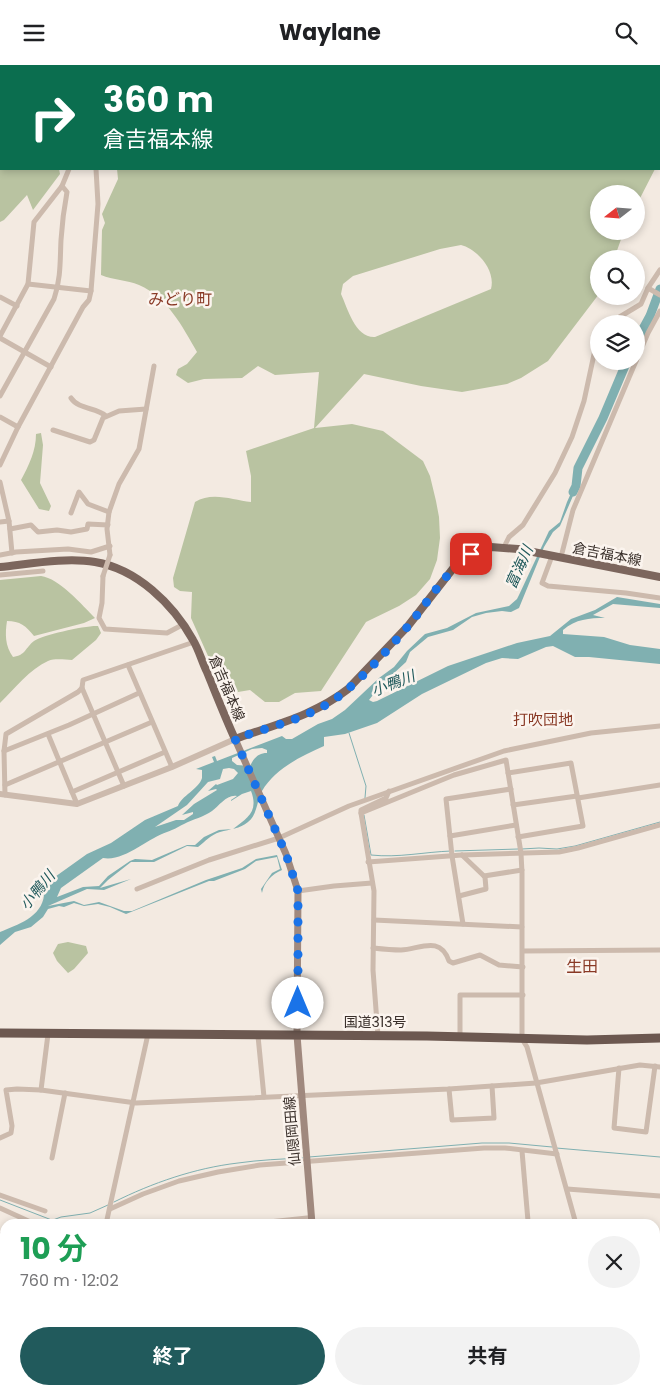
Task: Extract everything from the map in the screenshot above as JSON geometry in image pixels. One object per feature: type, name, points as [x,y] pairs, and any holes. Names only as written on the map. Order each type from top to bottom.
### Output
[{"type":"highway","name":"国道313号","points":[[0,1033],[522,1039],[660,1038]]},
{"type":"main road","name":"倉吉福本線","points":[[0,567],[94,561],[110,565],[136,578],[152,589],[171,610],[194,642],[235,739],[312,712],[348,689],[395,641],[463,559],[480,549],[504,547],[660,577]]},
{"type":"main road","name":"仙隠岡田線","points":[[235,739],[288,861],[298,891],[297,1035],[312,1219]]},
{"type":"street","points":[[51,367],[0,337],[28,283],[34,222],[62,186],[69,170]]},
{"type":"street","points":[[0,465],[18,427],[92,291],[98,204],[96,170]]},
{"type":"street","points":[[0,396],[54,299],[58,286],[62,227],[67,192],[62,186]]},
{"type":"street","points":[[622,315],[641,303],[660,270]]},
{"type":"street","points":[[28,283],[92,291]]},
{"type":"street","points":[[649,289],[660,295]]},
{"type":"street","points":[[0,297],[17,306]]},
{"type":"street","points":[[645,340],[660,311]]},
{"type":"street","points":[[154,366],[139,449],[119,484],[109,512],[110,555],[103,576],[102,603],[99,618],[105,629],[167,633],[182,625]]},
{"type":"street","points":[[504,547],[509,537],[523,525],[555,473],[572,437],[584,401],[591,370]]},
{"type":"street","points":[[561,557],[573,509],[632,370]]},
{"type":"street","points":[[71,397],[74,403],[97,410],[106,416]]},
{"type":"street","points":[[53,429],[90,442],[94,440],[99,425],[106,416],[119,411],[146,409]]},
{"type":"street","points":[[0,417],[18,427]]},
{"type":"street","points":[[0,482],[10,521],[12,553]]},
{"type":"street","points":[[71,513],[78,492],[88,504],[109,512]]},
{"type":"street","points":[[0,522],[10,521]]},
{"type":"street","points":[[10,529],[30,525],[38,532],[57,530],[71,532],[87,529],[88,524],[108,525]]},
{"type":"street","points":[[0,555],[68,549],[91,552],[110,545]]},
{"type":"street","points":[[551,555],[542,583],[548,586],[660,598]]},
{"type":"street","points":[[0,575],[43,571]]},
{"type":"street","points":[[124,786],[82,687],[83,680],[194,642]]},
{"type":"street","points":[[128,665],[172,767]]},
{"type":"street","points":[[82,687],[78,692],[6,734],[4,751],[5,785],[2,794],[77,804],[172,767],[235,739]]},
{"type":"street","points":[[4,751],[48,734],[139,693]]},
{"type":"street","points":[[5,785],[152,722]]},
{"type":"street","points":[[137,889],[349,806],[473,761],[522,747],[591,733],[660,726]]},
{"type":"street","points":[[48,734],[77,804]]},
{"type":"street","points":[[72,792],[165,751]]},
{"type":"street","points":[[361,813],[454,775],[506,759],[522,870],[522,1039],[527,1047],[575,1219]]},
{"type":"street","points":[[508,773],[571,763],[583,827],[518,837]]},
{"type":"street","points":[[513,805],[660,785]]},
{"type":"street","points":[[463,924],[452,856],[446,799],[511,789]]},
{"type":"street","points":[[378,1036],[373,970],[374,891],[360,810],[386,797],[389,791]]},
{"type":"street","points":[[450,836],[516,825]]},
{"type":"street","points":[[368,862],[462,855],[559,852],[660,825]]},
{"type":"street","points":[[459,896],[486,889],[484,877],[462,855]]},
{"type":"street","points":[[484,877],[522,870]]},
{"type":"street","points":[[298,891],[372,883]]},
{"type":"street","points":[[374,919],[522,927]]},
{"type":"street","points":[[373,948],[402,950],[431,944],[447,954],[449,961],[453,963],[474,955],[480,955],[499,965],[523,967]]},
{"type":"street","points":[[523,951],[660,950]]},
{"type":"street","points":[[460,1037],[460,995],[523,995]]},
{"type":"street","points":[[41,1090],[48,1034]]},
{"type":"street","points":[[107,1219],[148,1034]]},
{"type":"street","points":[[258,1036],[264,1097]]},
{"type":"street","points":[[0,1138],[11,1133],[12,1126],[3,1091],[17,1089],[41,1090],[133,1102],[302,1096],[536,1083],[640,1065],[657,1067],[646,1132],[614,1128],[619,1069]]},
{"type":"street","points":[[449,1089],[452,1121],[494,1118],[492,1086]]},
{"type":"street","points":[[52,1158],[65,1093]]},
{"type":"street","points":[[111,1207],[179,1181],[218,1172],[307,1159],[484,1148],[505,1148],[557,1154]]},
{"type":"street","points":[[522,1151],[528,1219]]},
{"type":"street","points":[[567,1189],[660,1196]]},
{"type":"street","points":[[0,1195],[45,1211]]},
{"type":"street","points":[[0,1208],[24,1219]]},
{"type":"green space","points":[[0,170],[59,170],[60,174],[33,210],[27,195],[0,222]]},
{"type":"green space","points":[[117,170],[654,170],[645,188],[645,185],[590,185],[590,240],[621,240],[617,250],[590,250],[591,305],[548,361],[521,378],[507,384],[462,392],[421,386],[364,374],[315,428],[352,424],[383,431],[423,461],[430,476],[436,501],[440,538],[437,560],[430,579],[416,595],[399,606],[366,622],[321,691],[295,693],[279,702],[265,702],[250,690],[226,696],[191,618],[192,592],[180,591],[174,587],[173,578],[195,502],[208,497],[223,497],[251,502],[251,476],[246,451],[314,428],[319,372],[275,375],[258,366],[242,378],[204,379],[188,383],[176,375],[178,369],[187,364],[197,352],[186,332],[158,297],[139,285],[101,275],[102,230],[105,223],[102,214],[118,179]],"holes":[[[461,245],[484,261],[491,275],[491,289],[375,337],[368,336],[357,328],[341,294],[343,284],[353,276],[440,249]]]},
{"type":"green space","points":[[41,433],[43,445],[40,483],[51,506],[49,511],[39,509],[21,480],[33,452],[36,434]]},
{"type":"green space","points":[[41,576],[63,587],[95,618],[84,623],[34,636],[22,625],[7,621],[6,640],[8,649],[13,657],[23,653],[34,641],[55,633],[98,626],[101,633],[96,640],[72,660],[51,660],[35,669],[0,703],[0,580]]},
{"type":"green space","points":[[68,942],[86,946],[88,953],[68,973],[57,961],[53,953],[58,944]]},
{"type":"water","name":"小鴨川","points":[[576,482],[579,482],[560,526],[553,532],[544,547],[519,608],[511,612],[486,613],[472,617],[453,630],[428,637],[410,652],[406,662],[380,686],[369,700],[377,701],[448,666],[517,643],[550,636],[571,619],[595,610],[617,597],[660,604],[660,608],[613,604],[593,615],[605,618],[578,621],[563,630],[563,634],[604,637],[630,645],[660,649],[660,664],[575,657],[553,646],[518,659],[502,658],[486,663],[422,694],[377,723],[345,734],[324,737],[324,746],[289,764],[267,783],[260,795],[253,816],[245,824],[233,829],[213,835],[198,847],[187,846],[154,862],[131,862],[100,888],[131,879],[104,890],[87,889],[48,906],[74,901],[84,905],[99,902],[124,911],[132,911],[206,880],[242,868],[256,859],[277,855],[282,870],[269,879],[262,893],[261,889],[272,873],[280,869],[277,857],[256,861],[245,869],[214,881],[209,881],[126,914],[98,904],[84,906],[74,903],[64,907],[59,906],[48,909],[43,917],[31,927],[15,932],[0,945],[0,932],[28,919],[39,909],[44,895],[33,899],[42,893],[38,889],[87,854],[111,843],[145,820],[178,806],[202,778],[202,770],[196,769],[214,762],[212,757],[215,756],[217,761],[282,736],[286,739],[292,739],[318,724],[332,719],[394,667],[425,634],[447,628],[476,613],[509,606],[517,599],[549,531],[560,522]],"holes":[[[262,748],[267,750],[267,753],[257,756],[250,766],[237,765],[232,761],[232,758],[252,749]],[[223,769],[234,769],[238,773],[233,779],[216,784],[208,791],[217,790],[194,804],[182,815],[193,812],[193,814],[184,820],[176,820],[155,827],[187,805],[208,782],[220,779]],[[251,791],[254,804],[247,818],[233,829],[219,830],[204,837],[195,845],[187,845],[152,860],[135,859],[130,861],[108,876],[99,886],[83,887],[57,897],[61,888],[103,858],[111,858],[127,853],[160,835],[209,813],[230,797],[237,796],[231,801]]]},
{"type":"waterway","name":"富海川","points":[[645,325],[660,289]]},
{"type":"waterway","name":"富海川","points":[[573,492],[576,486],[578,468],[603,418],[623,370]]},
{"type":"waterway","points":[[349,733],[366,786],[365,798]]},
{"type":"waterway","points":[[364,815],[371,855],[451,851]]},
{"type":"waterway","points":[[522,849],[557,849],[575,846],[660,822]]},
{"type":"waterway","points":[[455,851],[518,849]]},
{"type":"waterway","points":[[309,1157],[482,1143],[509,1143],[552,1147]]},
{"type":"waterway","points":[[556,1148],[660,1157]]},
{"type":"waterway","points":[[114,1202],[159,1183],[222,1165],[303,1158]]},
{"type":"waterway","points":[[0,1200],[49,1219]]},
{"type":"waterway","points":[[56,1219],[90,1213],[108,1205]]},
{"type":"district","name":"みどり町","points":[[180,299]]},
{"type":"district","name":"打吹団地","points":[[543,719]]},
{"type":"district","name":"生田","points":[[582,966]]},
{"type":"route","points":[[298,1003],[298,891],[286,854],[235,739],[312,712],[325,706],[348,689],[389,648],[455,566],[471,554]]}]
